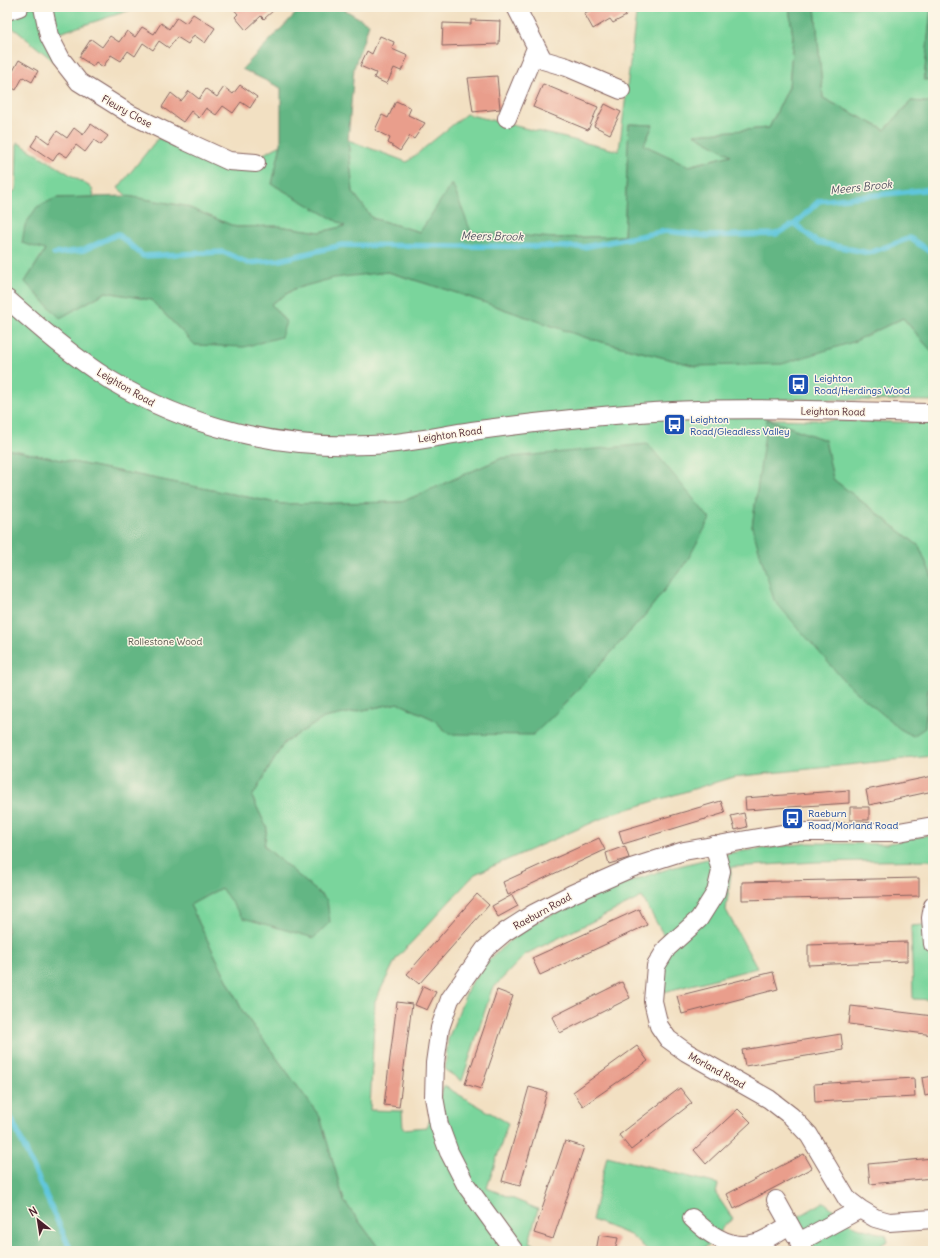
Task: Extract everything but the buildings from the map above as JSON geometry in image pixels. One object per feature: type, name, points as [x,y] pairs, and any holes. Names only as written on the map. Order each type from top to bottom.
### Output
[{"type":"street","points":[[7,11],[19,7]]},
{"type":"street","name":"Fleury Close","points":[[43,7],[49,36],[61,59],[79,82],[130,114],[229,161],[256,163]]},
{"type":"street","points":[[516,7],[536,48],[544,60],[567,67],[621,90]]},
{"type":"street","points":[[507,118],[536,48]]},
{"type":"street","name":"Leighton Road","points":[[7,299],[51,337],[109,379],[152,403],[204,424],[260,438],[296,444],[372,445],[541,422],[630,413],[737,410],[933,413]]},
{"type":"street","name":"Raeburn Road","points":[[514,1251],[466,1185],[449,1152],[440,1125],[434,1097],[435,1063],[440,1028],[450,999],[485,948],[505,932],[533,914],[572,894],[631,868],[684,851],[793,832],[899,832],[933,826]]},
{"type":"street","name":"Morland Road","points":[[714,845],[721,871],[716,892],[699,919],[667,948],[656,966],[653,1001],[659,1026],[668,1039],[686,1052],[769,1099],[791,1116],[809,1135],[847,1199],[860,1209],[875,1218],[889,1222],[933,1219]]},
{"type":"street","points":[[933,906],[931,918],[933,944]]},
{"type":"street","points":[[776,1200],[802,1246],[860,1209]]},
{"type":"street","points":[[692,1218],[702,1228],[716,1237],[730,1243],[742,1245],[752,1244],[790,1225]]},
{"type":"green space","points":[[7,7],[140,7],[56,34],[61,67],[7,23]]},
{"type":"green space","points":[[302,7],[340,7],[369,24],[354,68],[348,140],[353,192],[372,218],[420,232],[452,183],[471,232],[555,238],[624,236],[629,124],[653,125],[644,145],[689,166],[731,155],[694,134],[769,128],[789,87],[793,37],[789,7],[815,7],[823,98],[885,130],[911,101],[933,103],[933,353],[903,318],[853,342],[782,364],[696,366],[587,338],[457,293],[388,272],[334,278],[294,289],[271,304],[286,322],[281,337],[244,347],[195,345],[151,300],[106,292],[60,318],[25,282],[45,250],[22,243],[25,225],[37,207],[56,198],[127,196],[185,206],[236,227],[278,226],[320,232],[345,226],[272,184],[281,145],[281,88],[242,69]]},
{"type":"green space","points":[[637,7],[789,7],[793,37],[789,87],[769,128],[695,134],[731,155],[689,166],[644,145],[653,125],[629,124],[624,236],[555,238],[471,233],[420,232],[372,218],[353,192],[348,140],[407,162],[466,114],[619,151]]},
{"type":"green space","points":[[815,7],[931,7],[924,80],[933,79],[933,103],[911,101],[885,130],[823,98]]},
{"type":"green space","points":[[931,7],[933,7],[933,79],[924,80]]},
{"type":"green space","points":[[158,138],[233,170],[281,145],[272,184],[346,226],[320,232],[278,226],[236,227],[185,206],[127,196],[118,188]]},
{"type":"green space","points":[[17,142],[92,188],[94,197],[56,198],[45,250],[25,282],[60,318],[106,292],[151,300],[195,345],[286,322],[271,304],[294,289],[334,277],[388,272],[457,293],[587,338],[696,366],[853,342],[903,318],[933,353],[933,401],[778,399],[768,419],[752,527],[925,728],[928,690],[933,680],[933,756],[733,777],[612,814],[475,874],[396,959],[375,1001],[370,1110],[402,1111],[403,1129],[427,1127],[444,1086],[508,1123],[487,1188],[538,1209],[529,1242],[549,1251],[381,1251],[344,1201],[320,1117],[243,1012],[190,905],[221,888],[244,918],[327,900],[264,846],[267,828],[252,797],[284,743],[323,718],[398,703],[433,719],[449,734],[560,709],[645,615],[687,561],[502,458],[402,502],[282,504],[7,449],[7,195],[16,190]]},
{"type":"green space","points":[[767,419],[825,440],[833,479],[919,546],[933,579],[933,680],[928,690],[925,728],[913,736],[900,729],[846,683],[774,600],[752,527]]},
{"type":"green space","points":[[768,419],[933,423],[933,579],[919,546],[833,479],[825,440]]},
{"type":"green space","name":"Rollestone Wood","points":[[648,444],[710,519],[687,561],[645,615],[560,709],[533,735],[449,734],[433,719],[398,703],[324,718],[284,743],[252,797],[267,828],[264,846],[327,900],[330,922],[314,938],[243,918],[221,888],[190,905],[243,1012],[320,1117],[344,1201],[381,1251],[7,1251],[7,449],[282,504],[402,502],[502,458]]},
{"type":"green space","points":[[933,834],[933,860],[816,862],[732,867],[726,910],[757,968],[664,992],[663,934],[642,897],[526,954],[492,989],[462,1081],[445,1070],[448,1039],[469,986],[487,962],[508,942],[532,924],[598,892],[671,868],[735,852],[809,843],[886,844]]},
{"type":"green space","points":[[933,924],[933,1000],[913,999],[911,926]]},
{"type":"green space","points":[[607,1156],[718,1184],[716,1194],[733,1219],[728,1222],[707,1246],[682,1252],[649,1251],[630,1235],[592,1220]]},
{"type":"green space","points":[[824,1202],[854,1226],[886,1235],[888,1241],[869,1251],[816,1251],[798,1217]]},
{"type":"waterway","name":"Meers Brook","points":[[54,254],[84,250],[118,234],[143,256],[223,252],[248,263],[280,260],[342,245],[584,247],[666,231],[706,236],[776,234],[795,224],[819,201],[933,189]]},
{"type":"waterway","points":[[795,224],[817,242],[869,253],[910,238],[933,254]]},
{"type":"waterway","points":[[7,1109],[71,1251]]},
{"type":"place","name":"Leighton Road/Herdings Wood","points":[[799,384]]},
{"type":"place","name":"Leighton Road/Gleadless Valley","points":[[675,425]]},
{"type":"place","name":"Raeburn Road/Morland Road","points":[[792,819]]}]
